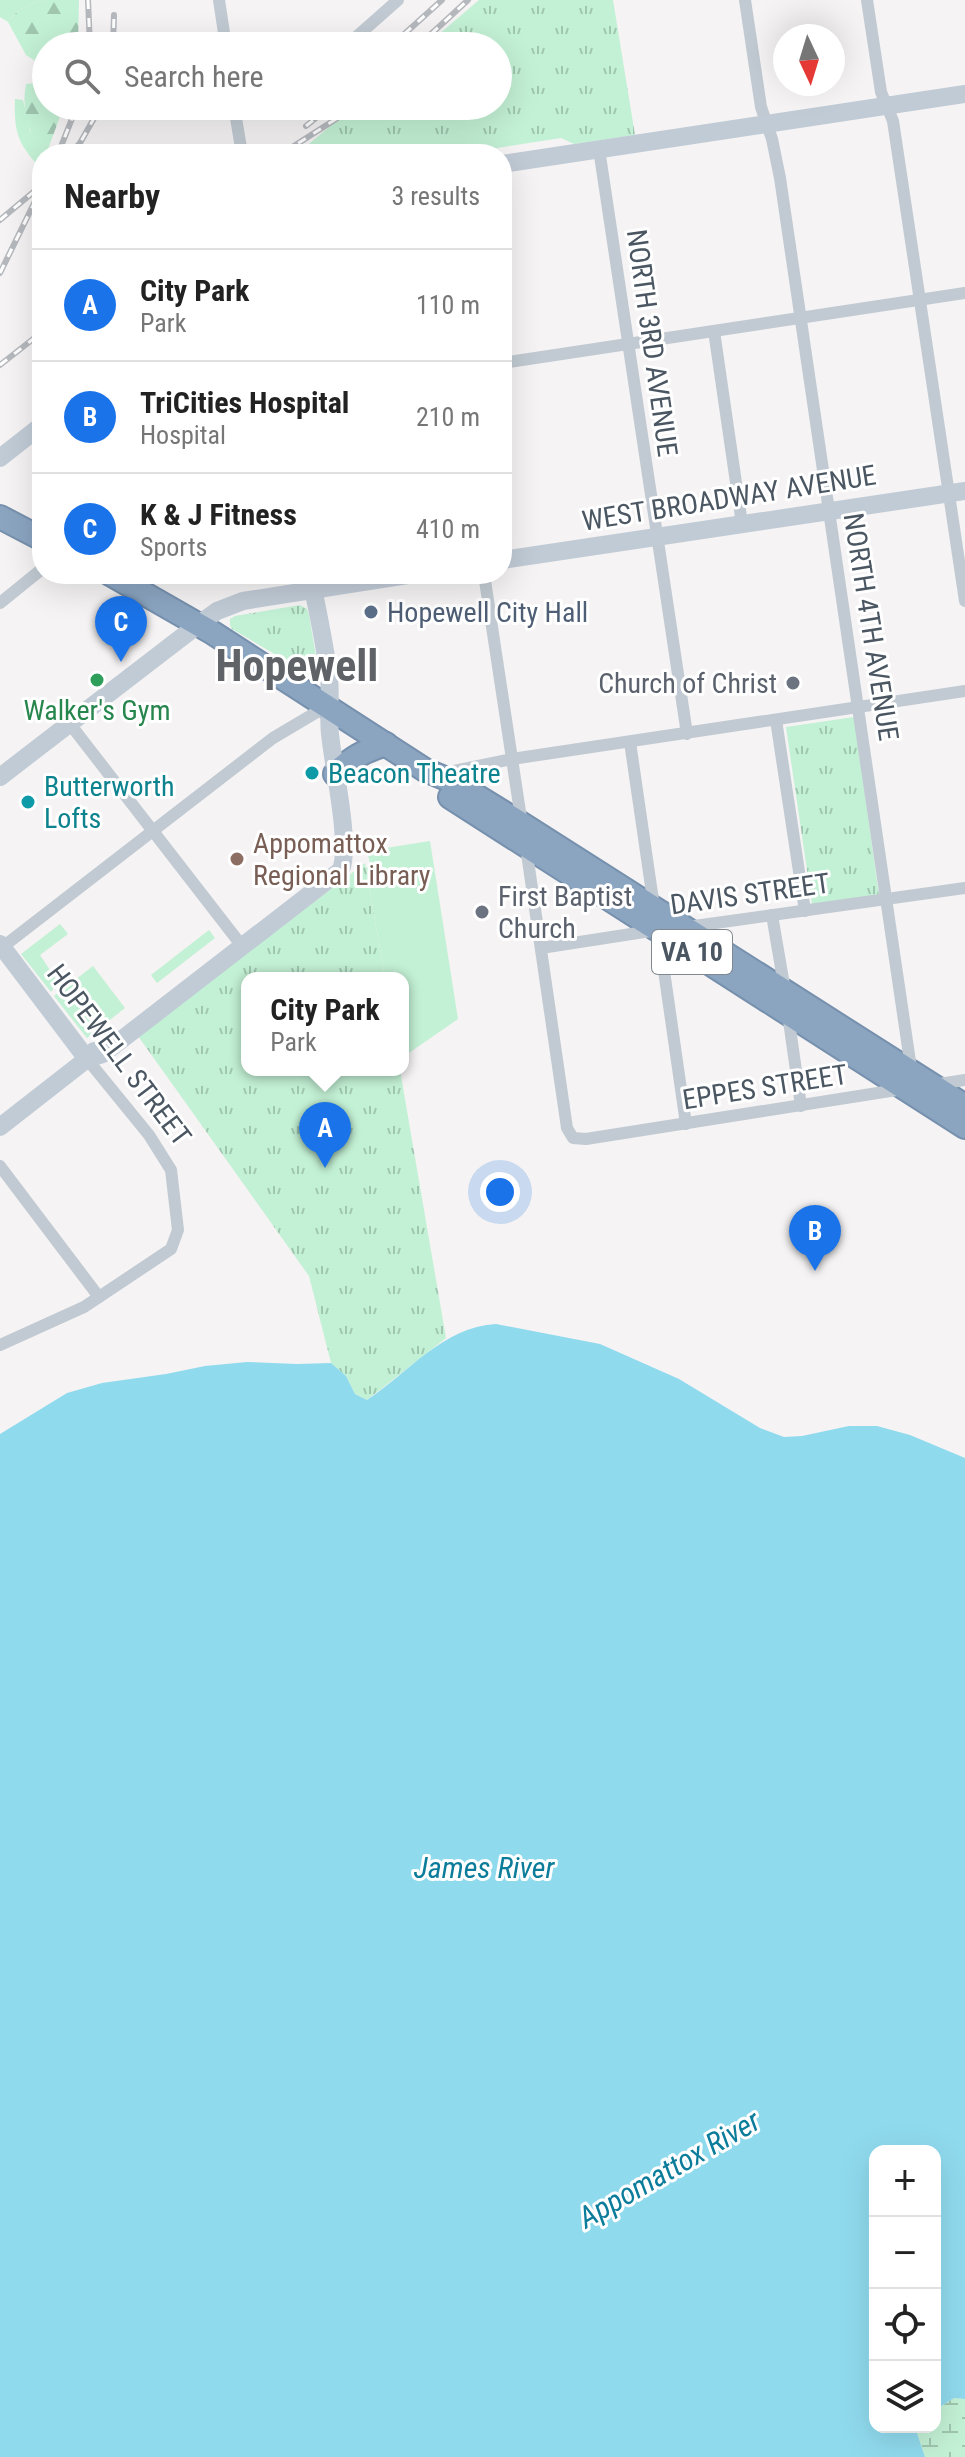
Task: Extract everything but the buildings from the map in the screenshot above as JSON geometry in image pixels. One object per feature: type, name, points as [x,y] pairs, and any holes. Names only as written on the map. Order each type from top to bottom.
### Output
[{"type":"highway","points":[[0,517],[32,534]]},
{"type":"highway","name":"VA 10","points":[[128,584],[199,624],[432,774],[448,795],[524,834],[786,1002],[917,1082],[965,1106]]},
{"type":"highway","points":[[335,774],[349,759],[386,744]]},
{"type":"highway","name":"VA 10","points":[[656,920],[684,928],[786,1002]]},
{"type":"highway","name":"VA 10","points":[[917,1082],[965,1127]]},
{"type":"street","points":[[219,0],[224,32]]},
{"type":"street","points":[[362,32],[398,0]]},
{"type":"street","name":"NORTH 4TH AVENUE","points":[[745,0],[761,107],[780,178],[917,1082]]},
{"type":"street","points":[[867,0],[881,92],[893,121],[920,299],[957,492],[965,601]]},
{"type":"street","points":[[512,162],[965,94]]},
{"type":"street","points":[[237,120],[240,144]]},
{"type":"street","name":"NORTH 3RD AVENUE","points":[[599,149],[687,734]]},
{"type":"street","points":[[512,361],[965,293]]},
{"type":"street","points":[[714,331],[742,524]]},
{"type":"street","points":[[0,458],[32,433]]},
{"type":"street","name":"WEST BROADWAY AVENUE","points":[[512,559],[957,492]]},
{"type":"street","points":[[0,603],[32,577]]},
{"type":"street","points":[[0,777],[199,624],[230,604],[305,584]]},
{"type":"street","points":[[0,1127],[87,1059],[97,1046],[239,943],[332,866],[345,851],[327,706],[329,681],[312,584]]},
{"type":"street","points":[[486,584],[541,948]]},
{"type":"street","points":[[432,774],[512,759],[965,691]]},
{"type":"street","points":[[1,947],[273,738],[327,706]]},
{"type":"street","points":[[776,720],[805,911]]},
{"type":"street","points":[[70,724],[239,943]]},
{"type":"street","points":[[630,742],[686,1124]]},
{"type":"street","name":"DAVIS STREET","points":[[684,928],[965,888]]},
{"type":"street","points":[[772,915],[801,1106]]},
{"type":"street","name":"DAVIS STREET","points":[[541,948],[656,920]]},
{"type":"street","name":"HOPEWELL STREET","points":[[0,1345],[47,1326],[99,1297],[171,1249],[178,1230],[171,1170],[159,1150],[1,947]]},
{"type":"street","name":"EPPES STREET","points":[[541,948],[567,1128],[573,1138],[586,1139],[801,1106],[917,1082],[965,1080]]},
{"type":"street","points":[[0,1166],[99,1297]]},
{"type":"green space","points":[[0,0],[44,0],[19,10],[8,22],[0,17]]},
{"type":"green space","points":[[44,0],[79,0],[78,32],[32,32],[32,59],[26,55],[8,22],[19,10]]},
{"type":"green space","points":[[479,0],[613,0],[635,135],[574,144],[561,138],[512,146],[309,144],[337,120],[512,120],[512,32],[441,32]]},
{"type":"green space","points":[[32,83],[32,120],[59,120],[51,141],[47,144],[37,144],[30,130],[24,100],[26,84]]},
{"type":"green space","points":[[15,99],[23,100],[30,131],[42,144],[32,144],[32,158],[19,137]]},
{"type":"green space","points":[[300,605],[307,609],[309,615],[318,668],[312,676],[230,625],[230,619],[235,616]]},
{"type":"green space","points":[[854,717],[879,895],[812,904],[786,727]]},
{"type":"green space","points":[[430,841],[458,1019],[409,1053],[409,972],[384,972],[366,868],[370,863],[367,851]]},
{"type":"green space","points":[[365,863],[384,972],[241,972],[241,1076],[401,1076],[446,1338],[367,1400],[355,1394],[346,1376],[331,1363],[309,1276],[138,1036]]},
{"type":"green space","points":[[60,924],[68,934],[40,955],[58,982],[51,992],[21,954]]},
{"type":"green space","points":[[209,930],[215,938],[157,983],[151,975]]},
{"type":"green space","points":[[93,966],[125,1008],[87,1038],[54,996]]},
{"type":"green space","points":[[954,2398],[965,2399],[965,2457],[925,2457],[917,2433],[941,2433],[941,2406]]},
{"type":"water","name":"James River","points":[[496,1324],[600,1344],[679,1379],[760,1428],[784,1437],[849,1426],[877,1426],[910,1435],[965,1458],[965,2399],[954,2398],[941,2406],[941,2145],[869,2145],[869,2433],[917,2433],[925,2457],[0,2457],[0,1434],[67,1393],[102,1383],[247,1362],[331,1363],[346,1376],[355,1394],[367,1400],[443,1342],[477,1327]]},
{"type":"railway","points":[[88,0],[89,32]]},
{"type":"railway","points":[[407,32],[442,0]]},
{"type":"railway","points":[[433,32],[468,0]]},
{"type":"railway","points":[[113,32],[114,15]]},
{"type":"railway","points":[[62,144],[71,120]]},
{"type":"railway","points":[[79,144],[93,120]]},
{"type":"railway","points":[[306,126],[314,120]]},
{"type":"railway","points":[[297,144],[334,120]]},
{"type":"railway","points":[[0,220],[32,193]]},
{"type":"railway","points":[[0,273],[32,207]]},
{"type":"railway","points":[[0,365],[32,340]]},
{"type":"place","name":"Hopewell City Hall","points":[[371,612]]},
{"type":"place","name":"K & J Fitness","points":[[121,662]]},
{"type":"place","name":"Walker's Gym","points":[[97,680]]},
{"type":"place","name":"Church of Christ","points":[[793,683]]},
{"type":"place","name":"Beacon Theatre","points":[[312,773]]},
{"type":"place","name":"Butterworth Lofts","points":[[28,802]]},
{"type":"place","name":"Appomattox Regional Library","points":[[237,859]]},
{"type":"place","name":"First Baptist Church","points":[[482,912]]},
{"type":"place","name":"City Park","points":[[325,1168]]},
{"type":"place","name":"TriCities Hospital","points":[[815,1271]]},
{"type":"district","name":"Hopewell","points":[[297,666]]},
{"type":"water label","name":"Appomattox River","points":[[669,2169]]}]
